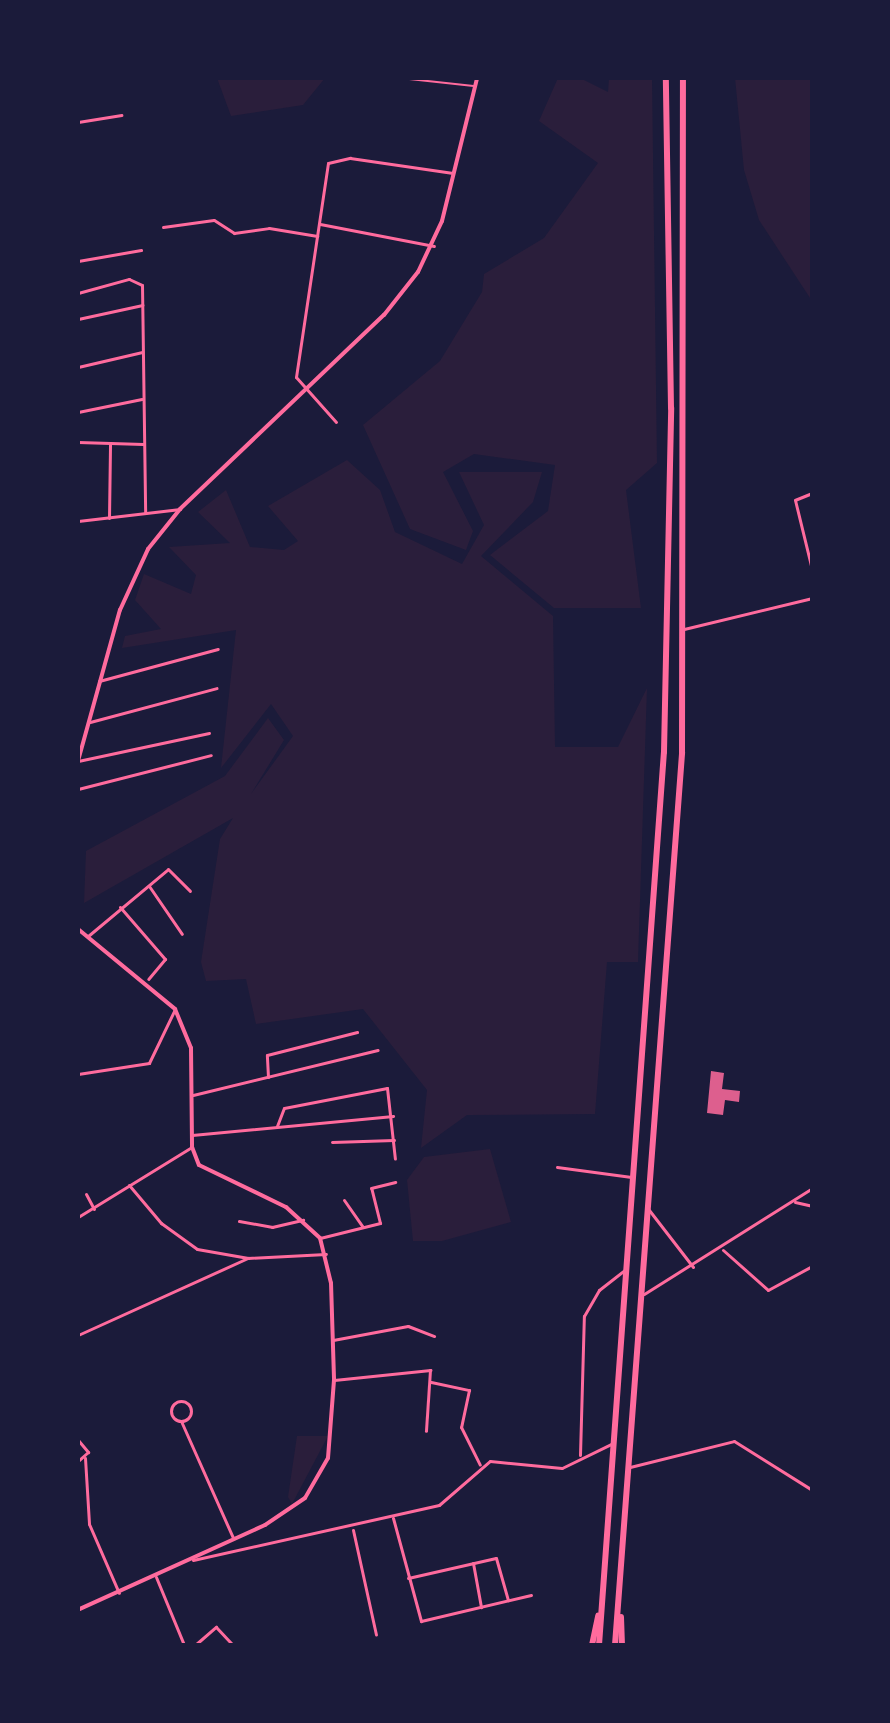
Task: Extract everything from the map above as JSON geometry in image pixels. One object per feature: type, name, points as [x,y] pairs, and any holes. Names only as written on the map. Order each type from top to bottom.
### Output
[{"type":"highway","points":[[599,1645],[664,752],[671,408],[666,78]]},
{"type":"highway","points":[[615,1645],[649,1210],[684,629],[683,78]]},
{"type":"highway","points":[[619,1588],[622,1645]]},
{"type":"highway","points":[[592,1645],[602,1597]]},
{"type":"street","points":[[209,733],[78,761],[129,586],[180,509],[384,315],[434,246],[477,78]]},
{"type":"street","points":[[78,122],[121,115]]},
{"type":"street","points":[[336,422],[303,392],[296,372],[331,159],[453,173]]},
{"type":"street","points":[[163,227],[214,220],[234,233],[269,228],[317,236]]},
{"type":"street","points":[[320,224],[434,246]]},
{"type":"street","points":[[78,261],[141,250]]},
{"type":"street","points":[[78,293],[137,279],[142,305],[145,512]]},
{"type":"street","points":[[78,319],[142,305]]},
{"type":"street","points":[[78,367],[142,352]]},
{"type":"street","points":[[78,412],[142,399]]},
{"type":"street","points":[[78,442],[143,444]]},
{"type":"street","points":[[109,518],[110,444]]},
{"type":"street","points":[[812,493],[795,500],[810,548],[812,570]]},
{"type":"street","points":[[78,521],[180,509]]},
{"type":"street","points":[[684,629],[812,598]]},
{"type":"street","points":[[99,681],[218,649]]},
{"type":"street","points":[[90,722],[217,688]]},
{"type":"street","points":[[78,789],[211,755]]},
{"type":"street","points":[[88,936],[168,869],[190,891]]},
{"type":"street","points":[[149,886],[182,934]]},
{"type":"street","points":[[120,907],[165,959],[148,979]]},
{"type":"street","points":[[78,929],[148,979],[175,1009],[191,1048],[192,1147],[210,1175],[303,1220],[320,1238],[326,1254],[334,1380],[332,1441],[315,1486],[293,1509],[193,1560],[78,1610]]},
{"type":"street","points":[[78,1074],[149,1063],[175,1009]]},
{"type":"street","points":[[268,1077],[267,1055],[357,1032]]},
{"type":"street","points":[[193,1095],[378,1050]]},
{"type":"street","points":[[277,1126],[284,1108],[387,1088],[393,1116],[395,1159]]},
{"type":"street","points":[[192,1135],[393,1116]]},
{"type":"street","points":[[332,1142],[394,1140]]},
{"type":"street","points":[[78,1217],[192,1147]]},
{"type":"street","points":[[557,1167],[635,1177]]},
{"type":"street","points":[[320,1238],[379,1223],[371,1188],[395,1182]]},
{"type":"street","points":[[129,1185],[178,1238],[210,1253],[248,1258],[326,1254]]},
{"type":"street","points":[[642,1295],[723,1250],[750,1224],[795,1202],[812,1188]]},
{"type":"street","points":[[86,1194],[94,1209]]},
{"type":"street","points":[[344,1200],[363,1227]]},
{"type":"street","points":[[795,1202],[812,1206]]},
{"type":"street","points":[[649,1210],[693,1267]]},
{"type":"street","points":[[239,1221],[272,1227],[303,1220]]},
{"type":"street","points":[[723,1250],[768,1290],[812,1266]]},
{"type":"street","points":[[78,1335],[248,1258]]},
{"type":"street","points":[[580,1455],[584,1316],[599,1290],[628,1267]]},
{"type":"street","points":[[333,1340],[408,1326],[434,1336]]},
{"type":"street","points":[[334,1380],[429,1370],[431,1382],[426,1431]]},
{"type":"street","points":[[431,1382],[469,1390],[461,1427],[480,1465]]},
{"type":"street","points":[[181,1421],[191,1413],[182,1401],[171,1411],[181,1421],[234,1539]]},
{"type":"street","points":[[78,1440],[88,1448],[85,1458],[89,1524],[119,1593]]},
{"type":"street","points":[[630,1467],[738,1441],[812,1490]]},
{"type":"street","points":[[193,1560],[353,1529],[439,1505],[480,1465],[501,1460],[562,1468],[580,1455],[615,1443]]},
{"type":"street","points":[[78,1461],[85,1458]]},
{"type":"street","points":[[393,1518],[418,1618],[427,1622],[531,1595]]},
{"type":"street","points":[[353,1529],[376,1635]]},
{"type":"street","points":[[408,1578],[496,1558],[501,1564],[508,1600]]},
{"type":"street","points":[[473,1563],[481,1607]]},
{"type":"street","points":[[156,1577],[184,1645]]},
{"type":"street","points":[[195,1645],[216,1627],[233,1645]]},
{"type":"lane","points":[[400,78],[475,86]]},
{"type":"shaded area","points":[[217,78],[325,78],[303,105],[231,116]]},
{"type":"shaded area","points":[[558,78],[580,78],[608,92],[609,78],[652,78],[657,463],[626,490],[641,608],[554,608],[490,555],[548,511],[555,465],[474,454],[443,472],[473,531],[466,550],[410,529],[363,425],[440,361],[482,292],[484,274],[544,238],[598,163],[539,121]]},
{"type":"shaded area","points":[[735,78],[812,78],[812,301],[759,220],[744,170]]},
{"type":"shaded area","points":[[347,460],[380,490],[395,532],[462,564],[484,525],[459,472],[542,472],[533,502],[481,556],[553,616],[555,747],[618,747],[647,688],[638,962],[607,962],[595,1114],[467,1115],[421,1148],[427,1090],[363,1009],[256,1024],[246,979],[206,981],[201,962],[220,839],[233,818],[84,903],[86,851],[225,776],[268,718],[284,740],[251,794],[293,736],[271,704],[221,768],[236,630],[122,648],[125,636],[161,629],[135,600],[144,574],[191,594],[196,575],[169,547],[230,543],[198,512],[226,490],[250,547],[284,550],[298,541],[268,506]]},
{"type":"shaded area","points":[[490,1149],[511,1222],[442,1241],[413,1241],[407,1180],[424,1157]]},
{"type":"shaded area","points":[[297,1436],[328,1436],[292,1504],[288,1497]]},
{"type":"building","points":[[711,1071],[724,1073],[722,1089],[740,1091],[739,1102],[725,1100],[723,1115],[707,1113]]}]
